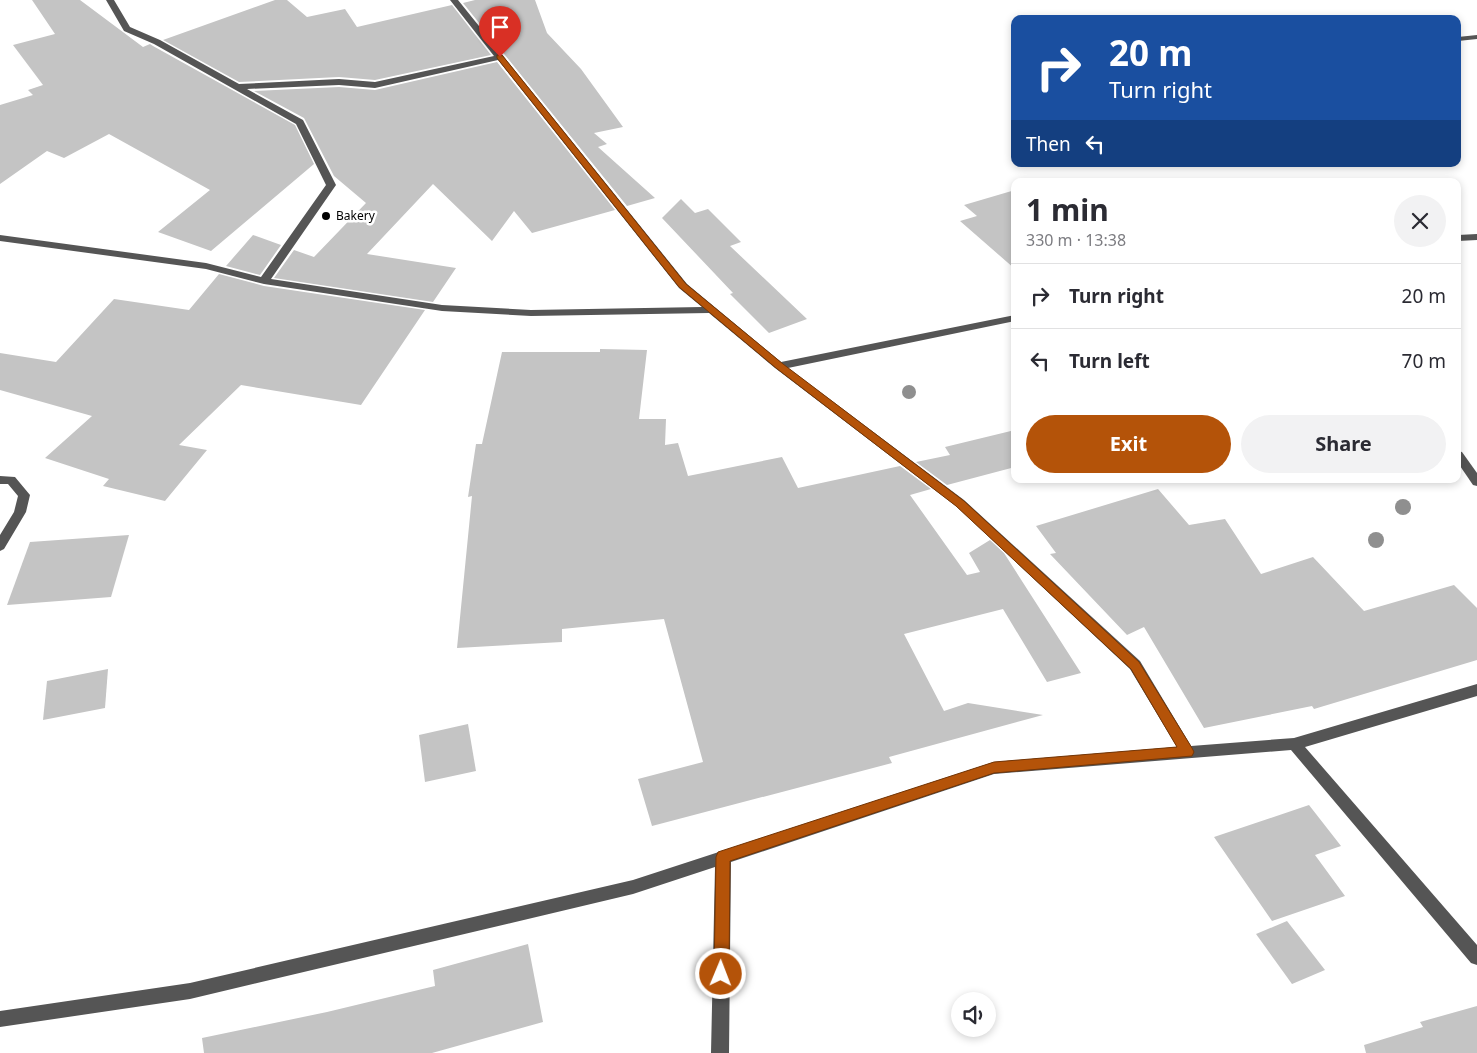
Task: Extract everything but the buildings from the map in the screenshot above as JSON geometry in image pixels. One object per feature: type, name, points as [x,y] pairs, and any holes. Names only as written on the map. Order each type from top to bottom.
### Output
[{"type":"street","points":[[110,0],[127,28],[157,42],[300,122],[331,185],[264,281]]},
{"type":"street","points":[[454,0],[682,286],[714,310],[779,366],[960,503],[1135,666],[1187,752]]},
{"type":"street","points":[[1461,39],[1477,37]]},
{"type":"street","points":[[236,87],[339,82],[375,85],[500,57]]},
{"type":"street","points":[[1461,238],[1477,237]]},
{"type":"street","points":[[0,238],[206,266],[264,281],[350,296],[442,308],[531,313],[714,310]]},
{"type":"street","points":[[779,366],[1011,319]]},
{"type":"street","points":[[1461,459],[1477,482]]},
{"type":"street","points":[[0,480],[11,480],[24,495],[20,512],[0,546]]},
{"type":"street","points":[[0,1019],[190,991],[633,886],[994,768],[1294,744],[1477,690]]},
{"type":"street","points":[[1294,744],[1477,957]]},
{"type":"street","points":[[720,1053],[723,857]]},
{"type":"place","name":"Bakery","points":[[326,216]]},
{"type":"route","points":[[500,57],[682,286],[714,310],[779,366],[960,503],[1135,666],[1187,752],[994,768],[723,857],[721,974]]}]
